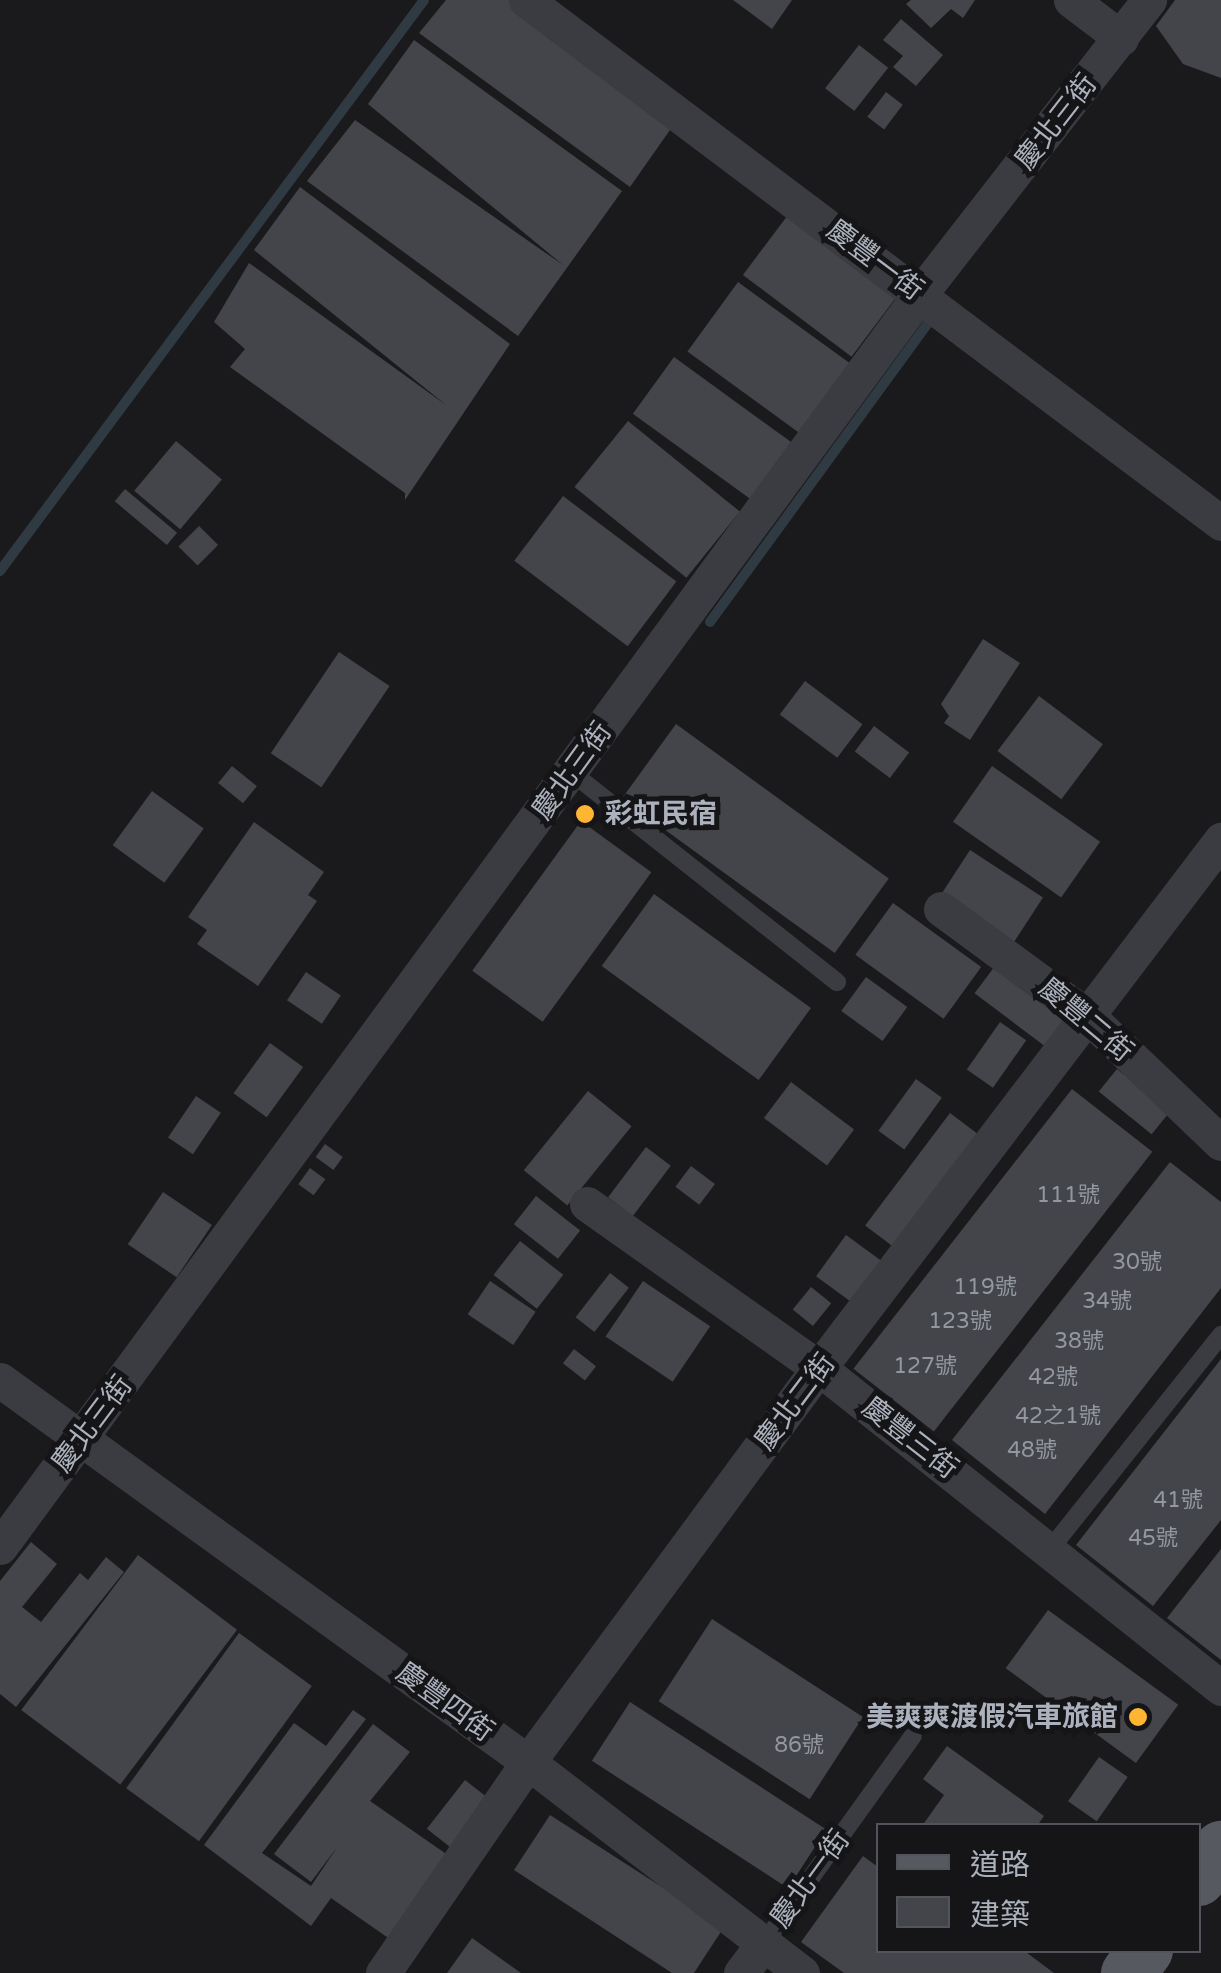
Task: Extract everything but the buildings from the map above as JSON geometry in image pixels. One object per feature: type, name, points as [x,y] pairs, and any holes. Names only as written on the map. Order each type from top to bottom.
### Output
[{"type":"main road","points":[[1201,1874],[1221,1848]]},
{"type":"street","name":"慶豐一街","points":[[526,0],[1221,524]]},
{"type":"street","points":[[1071,0],[1122,38]]},
{"type":"street","name":"慶北三街","points":[[0,1547],[920,294],[1149,0]]},
{"type":"street","name":"慶北二街","points":[[383,1973],[528,1762],[820,1368],[1090,1018],[1221,840]]},
{"type":"street","name":"慶豐二街","points":[[942,909],[1090,1018],[1221,1143]]},
{"type":"street","name":"慶豐三街","points":[[587,1204],[820,1368],[1051,1548],[1221,1688]]},
{"type":"street","name":"慶豐四街","points":[[0,1380],[528,1762],[802,1973]]},
{"type":"street","name":"慶北一街","points":[[741,1973],[764,1943]]},
{"type":"lane","points":[[572,772],[837,982]]},
{"type":"lane","points":[[1051,1548],[1221,1334]]},
{"type":"lane","name":"慶北一街","points":[[764,1943],[913,1736]]},
{"type":"waterway","points":[[0,571],[424,0]]},
{"type":"waterway","points":[[710,622],[933,316]]},
{"type":"place","name":"彩虹民宿","points":[[585,814]]},
{"type":"place","name":"美爽爽渡假汽車旅館","points":[[1138,1717]]}]
